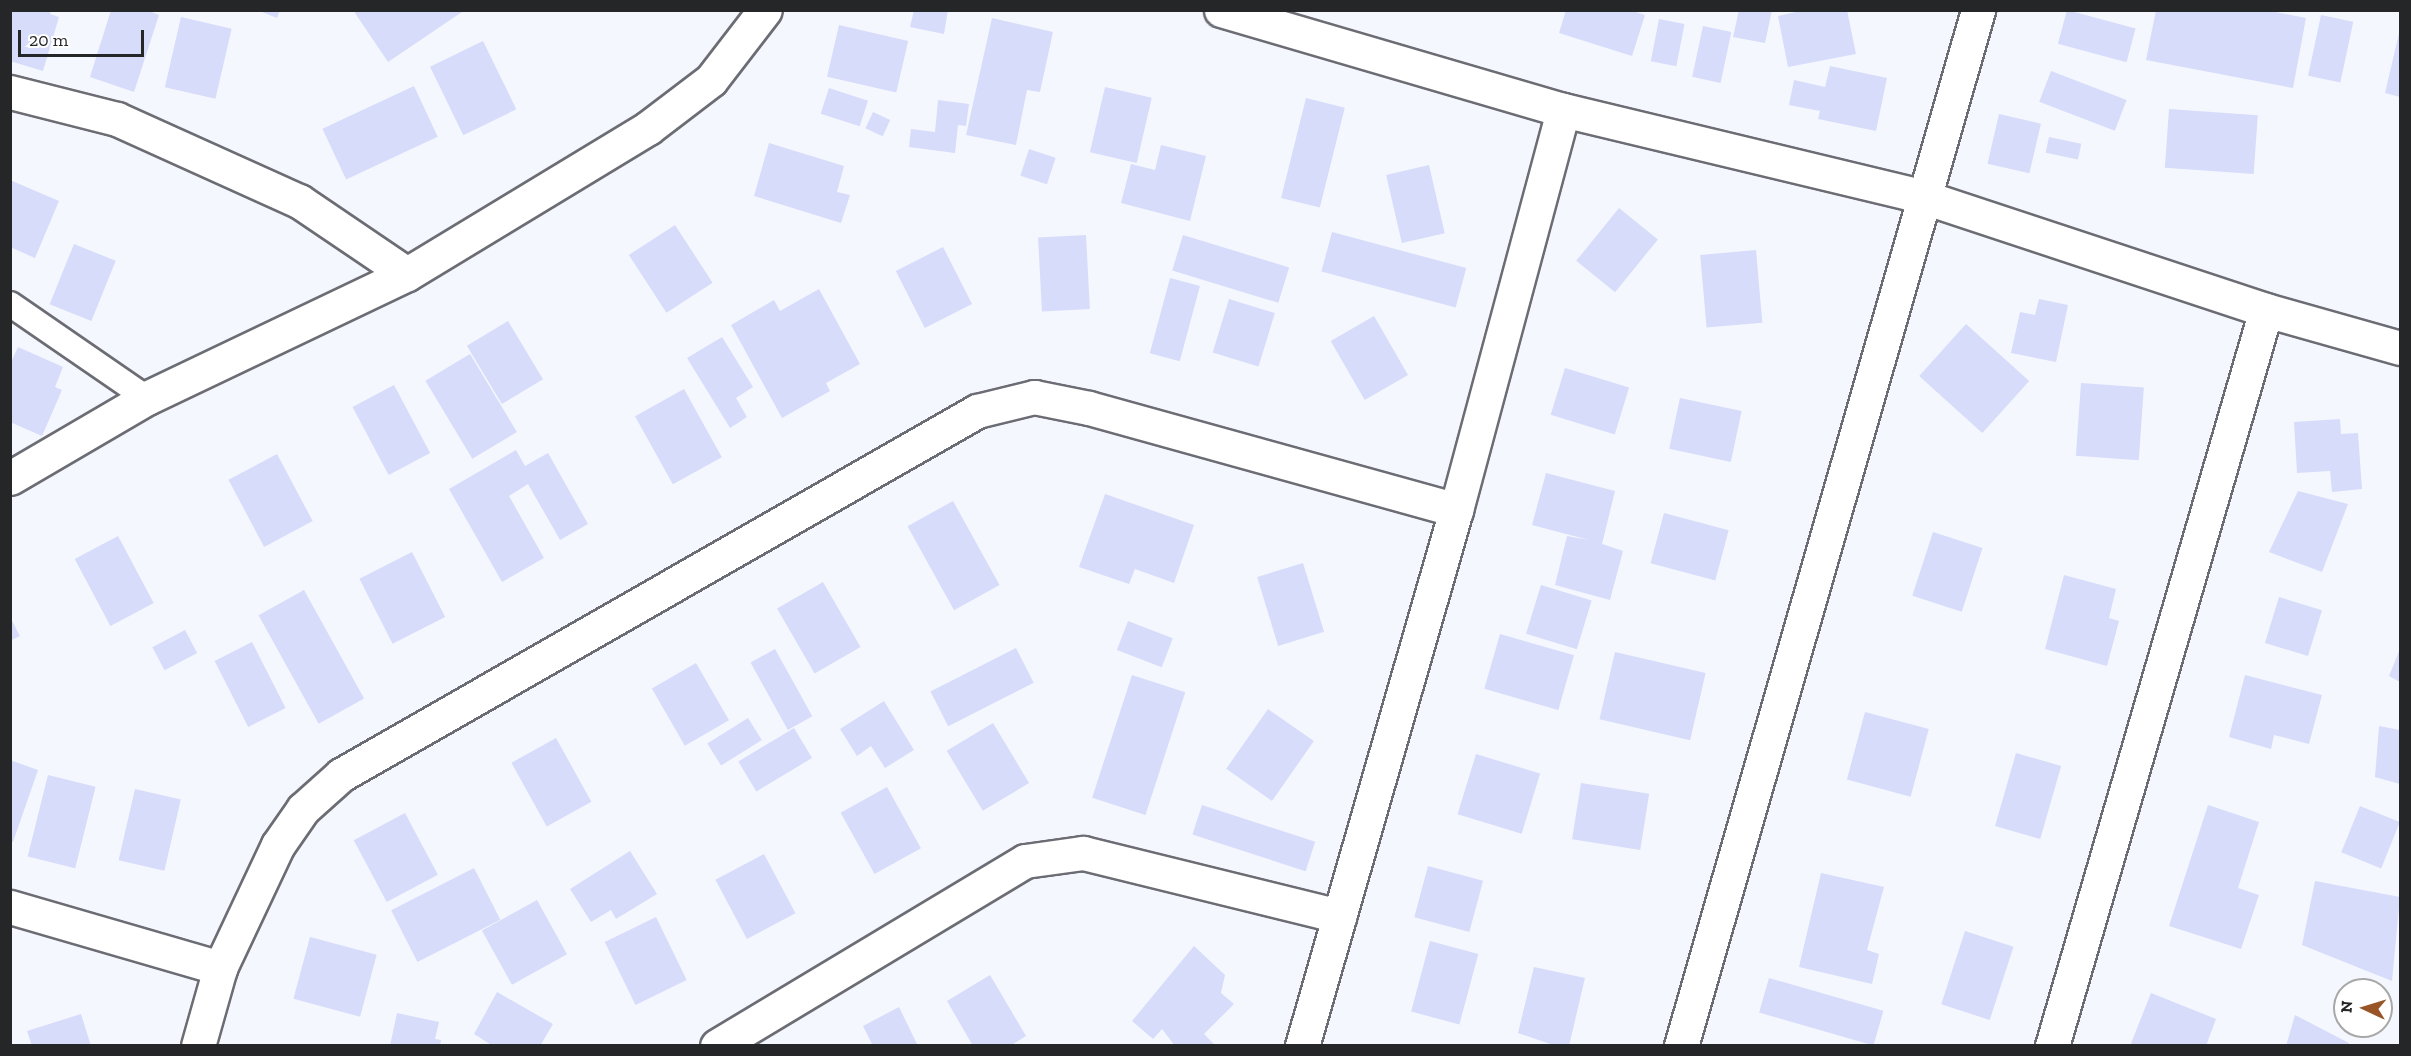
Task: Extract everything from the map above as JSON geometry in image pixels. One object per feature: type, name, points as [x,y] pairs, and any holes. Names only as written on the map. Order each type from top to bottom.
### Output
[{"type":"street","points":[[10,478],[147,398],[407,274],[648,128],[711,80],[765,10]]},
{"type":"street","points":[[1221,10],[1563,110],[1923,197],[2266,310],[2400,348]]},
{"type":"street","points":[[1681,1046],[1978,10]]},
{"type":"street","points":[[10,92],[117,119],[299,201],[407,274]]},
{"type":"street","points":[[1302,1046],[1456,510],[1563,110]]},
{"type":"street","points":[[2052,1046],[2266,310]]},
{"type":"street","points":[[198,1046],[220,968],[278,844],[303,809],[341,775],[977,411],[1034,397],[1089,408],[1456,510]]},
{"type":"street","points":[[717,1046],[1025,861],[1083,853],[1339,916]]},
{"type":"street","points":[[10,907],[220,968]]},
{"type":"lane","points":[[10,304],[147,398]]},
{"type":"building","points":[[10,10],[51,10],[50,14],[59,17],[43,71],[10,61]]},
{"type":"building","points":[[111,10],[147,10],[159,15],[134,92],[90,77]]},
{"type":"building","points":[[257,10],[280,10],[277,18]]},
{"type":"building","points":[[353,10],[465,10],[388,62]]},
{"type":"building","points":[[914,10],[948,10],[944,34],[910,27]]},
{"type":"building","points":[[1566,10],[1630,10],[1645,15],[1632,56],[1559,33]]},
{"type":"building","points":[[1739,10],[1772,10],[1765,43],[1733,37]]},
{"type":"building","points":[[1805,10],[1847,10],[1856,54],[1788,67],[1778,16]]},
{"type":"building","points":[[2067,10],[2136,28],[2127,62],[2058,44]]},
{"type":"building","points":[[2156,10],[2265,10],[2306,18],[2293,88],[2146,60]]},
{"type":"building","points":[[2321,15],[2353,22],[2340,83],[2308,76]]},
{"type":"building","points":[[181,17],[232,29],[215,99],[165,87]]},
{"type":"building","points":[[992,18],[1053,32],[1040,92],[1027,90],[1016,145],[966,135]]},
{"type":"building","points":[[1659,19],[1685,24],[1676,66],[1651,61]]},
{"type":"building","points":[[839,25],[908,41],[896,93],[827,77]]},
{"type":"building","points":[[1703,26],[1731,32],[1721,83],[1692,77]]},
{"type":"building","points":[[2400,29],[2400,97],[2385,93]]},
{"type":"building","points":[[483,41],[516,109],[463,135],[430,67]]},
{"type":"building","points":[[1830,66],[1887,78],[1876,131],[1818,119],[1820,111],[1789,105],[1794,80],[1825,87]]},
{"type":"building","points":[[2051,71],[2127,100],[2115,131],[2039,102]]},
{"type":"building","points":[[414,86],[438,137],[346,179],[322,129]]},
{"type":"building","points":[[1105,87],[1152,98],[1137,163],[1090,152]]},
{"type":"building","points":[[829,88],[868,101],[860,126],[821,114]]},
{"type":"building","points":[[1306,98],[1345,108],[1320,208],[1281,198]]},
{"type":"building","points":[[938,100],[969,104],[966,126],[958,125],[955,153],[909,147],[911,129],[935,132]]},
{"type":"building","points":[[2169,109],[2258,115],[2254,174],[2165,168]]},
{"type":"building","points":[[873,112],[890,120],[883,136],[865,128]]},
{"type":"building","points":[[1999,114],[2041,124],[2029,173],[1988,164]]},
{"type":"building","points":[[2049,137],[2081,144],[2078,160],[2046,153]]},
{"type":"building","points":[[769,143],[844,166],[837,192],[850,195],[841,223],[754,196]]},
{"type":"building","points":[[1161,145],[1206,156],[1190,221],[1121,203],[1131,164],[1155,170]]},
{"type":"building","points":[[1029,149],[1056,158],[1047,184],[1020,176]]},
{"type":"building","points":[[1429,165],[1445,233],[1402,243],[1386,175]]},
{"type":"building","points":[[10,180],[59,201],[35,258],[10,247]]},
{"type":"building","points":[[1619,208],[1658,239],[1615,292],[1576,261]]},
{"type":"building","points":[[675,225],[713,283],[666,313],[629,255]]},
{"type":"building","points":[[1332,232],[1466,268],[1456,308],[1321,272]]},
{"type":"building","points":[[1086,235],[1090,309],[1042,311],[1038,238]]},
{"type":"building","points":[[1183,235],[1289,267],[1278,303],[1172,270]]},
{"type":"building","points":[[74,244],[116,261],[91,321],[50,304]]},
{"type":"building","points":[[943,247],[972,304],[925,328],[896,271]]},
{"type":"building","points":[[1756,250],[1762,323],[1707,328],[1700,255]]},
{"type":"building","points":[[1170,278],[1200,286],[1180,361],[1150,353]]},
{"type":"building","points":[[819,289],[860,364],[826,383],[830,391],[782,418],[731,325],[774,300],[780,311]]},
{"type":"building","points":[[1229,299],[1275,313],[1259,367],[1213,353]]},
{"type":"building","points":[[2039,299],[2068,305],[2056,362],[2011,353],[2020,312],[2035,315]]},
{"type":"building","points":[[1374,316],[1408,375],[1365,400],[1331,341]]},
{"type":"building","points":[[508,321],[543,379],[502,404],[467,346]]},
{"type":"building","points":[[1966,324],[2029,381],[1982,433],[1919,376]]},
{"type":"building","points":[[722,337],[753,387],[736,398],[747,417],[730,428],[687,358]]},
{"type":"building","points":[[18,347],[63,367],[55,387],[62,390],[42,436],[10,422],[10,364]]},
{"type":"building","points":[[470,354],[517,432],[472,459],[425,381]]},
{"type":"building","points":[[1565,368],[1629,388],[1615,434],[1551,415]]},
{"type":"building","points":[[2081,383],[2144,387],[2139,460],[2076,456]]},
{"type":"building","points":[[394,385],[430,453],[389,475],[353,407]]},
{"type":"building","points":[[684,389],[722,457],[673,484],[635,416]]},
{"type":"building","points":[[1680,398],[1742,411],[1731,462],[1669,449]]},
{"type":"building","points":[[2340,419],[2341,434],[2358,433],[2362,489],[2332,492],[2330,471],[2297,473],[2294,422]]},
{"type":"building","points":[[516,450],[525,466],[548,453],[588,524],[560,540],[528,484],[509,496],[544,558],[502,582],[449,489]]},
{"type":"building","points":[[277,454],[313,521],[264,547],[228,480]]},
{"type":"building","points":[[1546,473],[1615,491],[1602,544],[1623,551],[1610,600],[1555,585],[1567,536],[1589,540],[1532,525]]},
{"type":"building","points":[[2298,491],[2348,504],[2322,572],[2269,552]]},
{"type":"building","points":[[1105,494],[1194,525],[1174,583],[1135,569],[1129,584],[1079,567]]},
{"type":"building","points":[[953,501],[1000,585],[954,610],[908,526]]},
{"type":"building","points":[[1664,513],[1729,530],[1715,581],[1651,563]]},
{"type":"building","points":[[1933,532],[1982,548],[1962,612],[1912,596]]},
{"type":"building","points":[[118,536],[154,603],[110,626],[75,559]]},
{"type":"building","points":[[412,552],[445,617],[393,644],[359,579]]},
{"type":"building","points":[[1303,563],[1324,632],[1278,646],[1257,577]]},
{"type":"building","points":[[2064,575],[2116,589],[2109,618],[2119,621],[2107,666],[2045,649]]},
{"type":"building","points":[[823,582],[860,647],[815,673],[777,608]]},
{"type":"building","points":[[1541,585],[1592,600],[1577,649],[1526,634]]},
{"type":"building","points":[[304,590],[364,698],[319,724],[259,615]]},
{"type":"building","points":[[2279,597],[2322,610],[2308,656],[2265,643]]},
{"type":"building","points":[[10,617],[20,636],[10,641]]},
{"type":"building","points":[[1128,621],[1173,638],[1162,667],[1117,650]]},
{"type":"building","points":[[185,630],[197,653],[165,670],[152,647]]},
{"type":"building","points":[[1500,634],[1574,655],[1558,710],[1484,689]]},
{"type":"building","points":[[252,642],[286,708],[248,727],[215,661]]},
{"type":"building","points":[[1016,648],[1034,683],[948,726],[930,692]]},
{"type":"building","points":[[775,649],[812,716],[788,730],[751,663]]},
{"type":"building","points":[[2400,649],[2400,682],[2389,676]]},
{"type":"building","points":[[1615,652],[1706,673],[1690,740],[1599,719]]},
{"type":"building","points":[[696,663],[729,720],[685,746],[652,688]]},
{"type":"building","points":[[1132,675],[1185,692],[1145,815],[1092,798]]},
{"type":"building","points":[[2245,675],[2322,695],[2309,744],[2274,735],[2271,749],[2229,737]]},
{"type":"building","points":[[884,701],[914,750],[885,768],[871,746],[857,756],[840,729]]},
{"type":"building","points":[[1268,709],[1314,741],[1272,801],[1226,769]]},
{"type":"building","points":[[1865,712],[1929,729],[1911,797],[1847,780]]},
{"type":"building","points":[[748,718],[762,740],[721,765],[707,743]]},
{"type":"building","points":[[993,723],[1029,783],[983,811],[947,751]]},
{"type":"building","points":[[2379,726],[2400,730],[2400,784],[2375,777]]},
{"type":"building","points":[[794,728],[812,758],[756,791],[738,761]]},
{"type":"building","points":[[556,738],[591,802],[547,827],[511,763]]},
{"type":"building","points":[[2016,753],[2061,766],[2040,839],[1995,826]]},
{"type":"building","points":[[1476,754],[1540,774],[1522,834],[1458,814]]},
{"type":"building","points":[[10,760],[38,770],[13,842],[10,841]]},
{"type":"building","points":[[48,775],[96,787],[75,868],[28,857]]},
{"type":"building","points":[[1581,783],[1649,794],[1640,850],[1572,839]]},
{"type":"building","points":[[887,787],[921,848],[875,874],[841,813]]},
{"type":"building","points":[[135,789],[181,800],[164,871],[119,860]]},
{"type":"building","points":[[1202,805],[1315,842],[1306,871],[1192,834]]},
{"type":"building","points":[[2208,805],[2259,822],[2238,888],[2259,895],[2241,949],[2169,926]]},
{"type":"building","points":[[2360,806],[2400,822],[2381,868],[2341,852]]},
{"type":"building","points":[[405,813],[438,875],[387,902],[354,840]]},
{"type":"building","points":[[630,851],[657,894],[616,919],[611,910],[591,922],[570,889]]},
{"type":"building","points":[[764,854],[795,913],[747,939],[715,880]]},
{"type":"building","points":[[1428,866],[1483,881],[1469,932],[1414,917]]},
{"type":"building","points":[[474,868],[500,920],[417,962],[391,910]]},
{"type":"building","points":[[1821,873],[1884,887],[1867,950],[1879,954],[1872,984],[1799,967]]},
{"type":"building","points":[[2315,881],[2400,897],[2392,978],[2384,978],[2302,945]]},
{"type":"building","points":[[537,900],[567,954],[512,985],[482,931]]},
{"type":"building","points":[[656,917],[687,980],[635,1005],[605,942]]},
{"type":"building","points":[[1965,931],[2014,947],[1990,1020],[1941,1004]]},
{"type":"building","points":[[310,937],[377,955],[360,1017],[293,999]]},
{"type":"building","points":[[1430,941],[1478,954],[1459,1024],[1411,1012]]},
{"type":"building","points":[[1194,946],[1225,975],[1221,993],[1234,1004],[1204,1034],[1216,1046],[1175,1046],[1162,1029],[1153,1039],[1132,1021]]},
{"type":"building","points":[[1534,967],[1585,978],[1569,1046],[1556,1046],[1518,1033]]},
{"type":"building","points":[[990,975],[1026,1036],[1010,1046],[973,1046],[947,1001]]},
{"type":"building","points":[[1769,978],[1883,1011],[1873,1045],[1759,1013]]},
{"type":"building","points":[[497,992],[553,1024],[540,1046],[493,1046],[474,1034]]},
{"type":"building","points":[[2151,993],[2216,1019],[2206,1046],[2130,1046]]},
{"type":"building","points":[[899,1007],[918,1046],[873,1046],[863,1026]]},
{"type":"building","points":[[397,1013],[439,1022],[435,1039],[441,1040],[440,1046],[390,1046]]},
{"type":"building","points":[[81,1014],[91,1046],[32,1046],[27,1031]]},
{"type":"building","points":[[2295,1015],[2333,1035],[2333,1038],[2339,1038],[2349,1043],[2348,1046],[2286,1046]]}]
